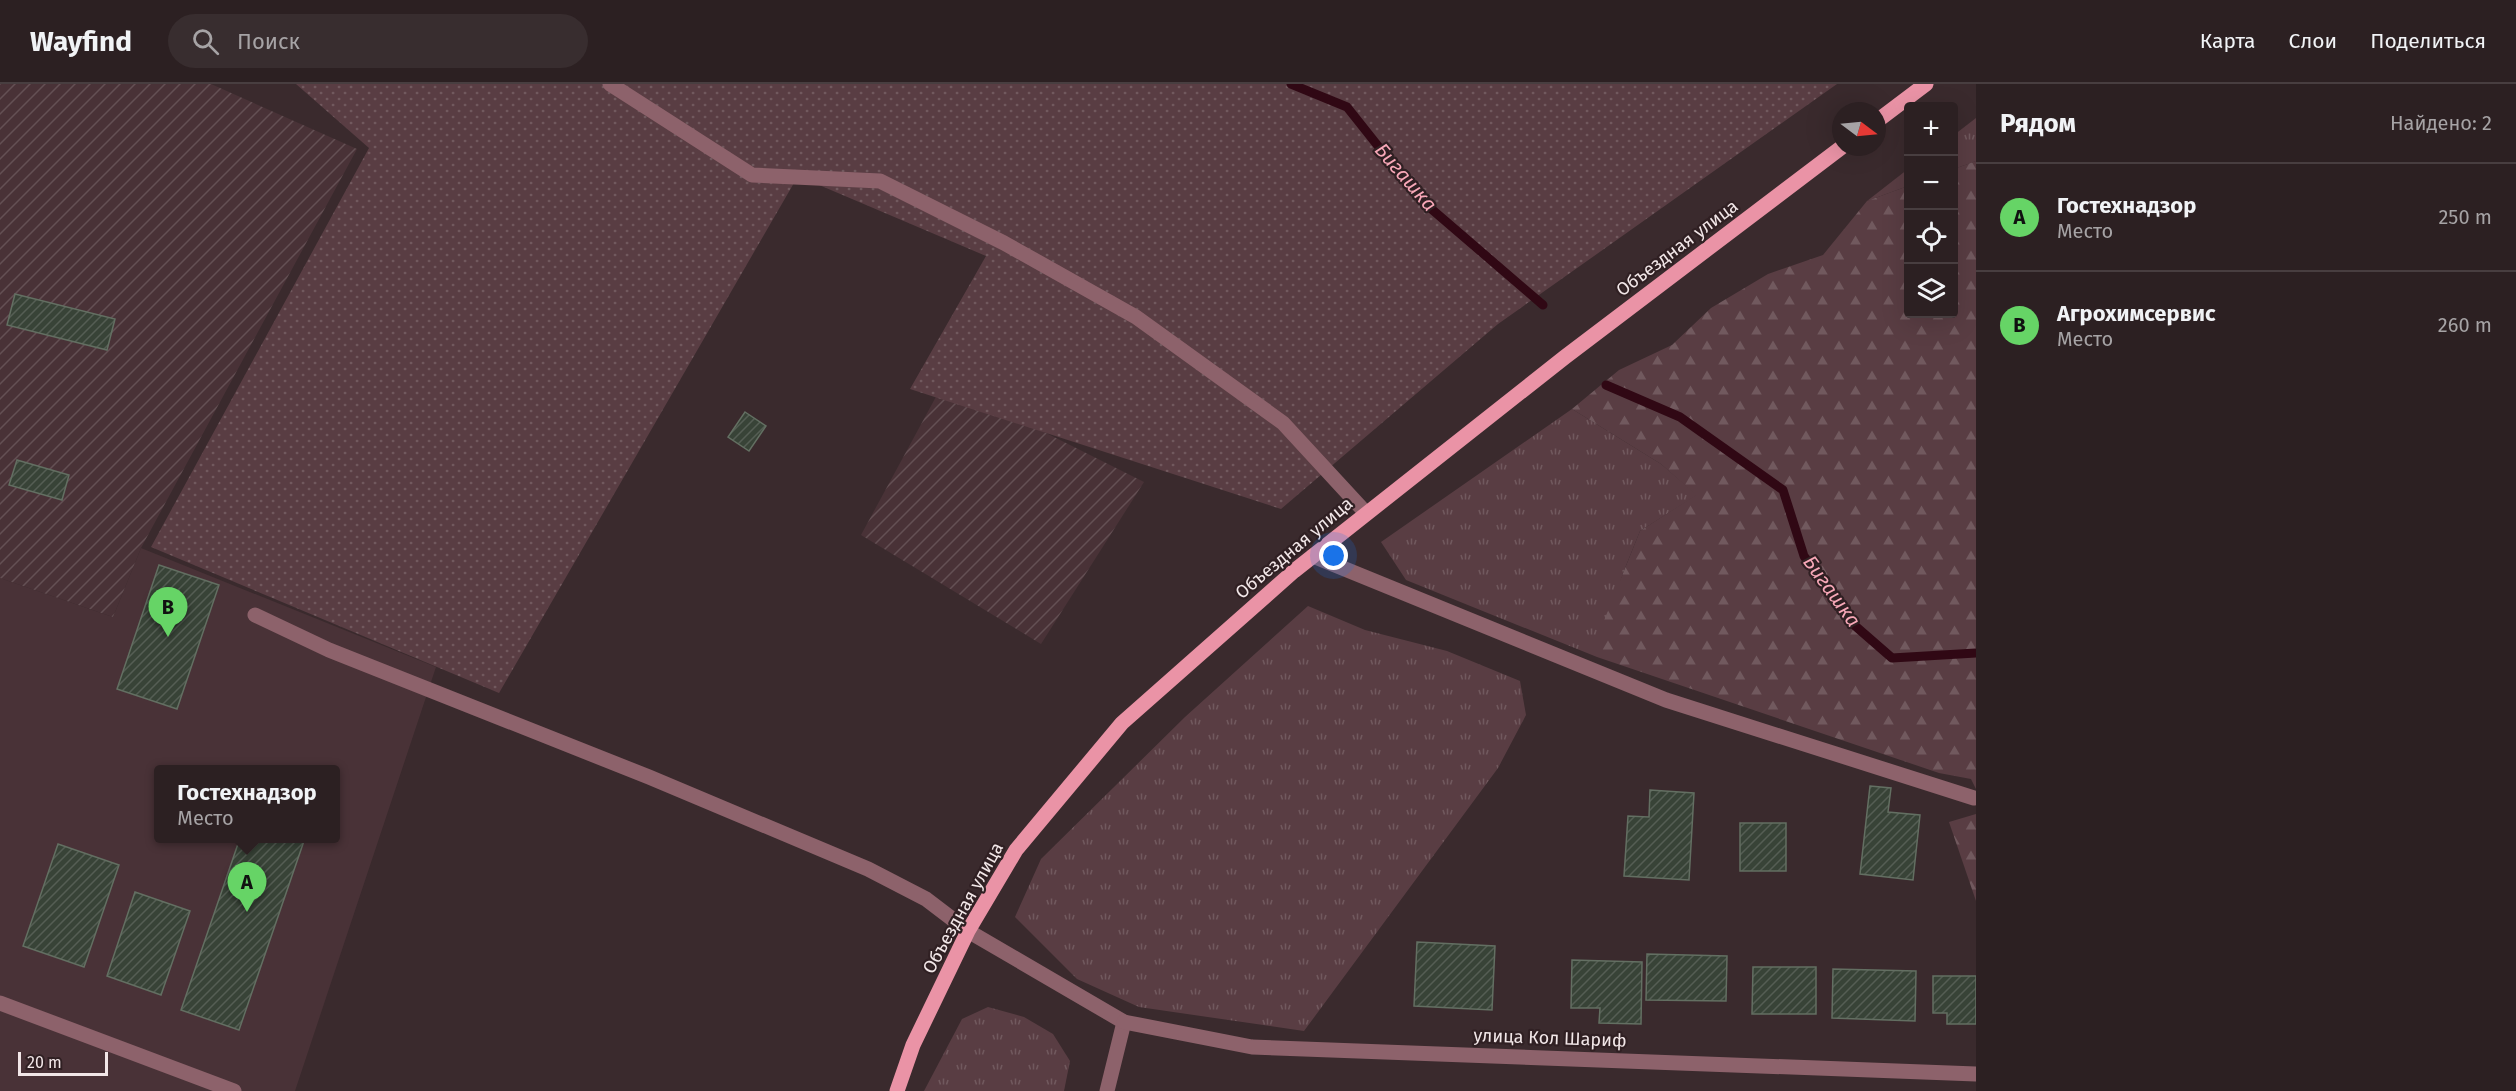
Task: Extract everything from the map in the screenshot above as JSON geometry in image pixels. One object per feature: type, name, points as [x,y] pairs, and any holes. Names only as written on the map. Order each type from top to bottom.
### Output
[{"type":"main road","points":[[1886,114],[1926,84]]},
{"type":"main road","name":"Объездная улица","points":[[897,1091],[913,1045],[968,931],[1016,850],[1122,723],[1313,556],[1366,513],[1565,357],[1832,155]]},
{"type":"street","points":[[610,84],[752,175],[880,181],[1004,243],[1136,317],[1283,423],[1366,513]]},
{"type":"street","points":[[1313,556],[1666,700],[1974,798]]},
{"type":"street","name":"улица Кол Шариф","points":[[255,615],[329,650],[638,773],[857,865],[926,899],[968,931],[1125,1022],[1252,1047],[1976,1074]]},
{"type":"street","points":[[0,1003],[234,1091]]},
{"type":"street","points":[[1107,1091],[1125,1022]]},
{"type":"shaded area","points":[[0,84],[211,84],[357,149],[141,548],[113,617],[0,578]]},
{"type":"shaded area","points":[[944,382],[1144,482],[1041,644],[861,535]]},
{"type":"shaded area","points":[[141,548],[436,667],[295,1091],[0,1091],[0,578],[113,617]]},
{"type":"green space","points":[[296,84],[1837,84],[1498,324],[1281,509],[910,389],[986,256],[798,176],[499,693],[151,547],[369,148]]},
{"type":"green space","points":[[1976,118],[1976,161],[1958,168],[1958,156],[1958,132]]},
{"type":"green space","points":[[1976,161],[1976,789],[1971,779],[1939,773],[1597,657],[1597,638],[1640,531],[1696,495],[1661,464],[1572,409],[1619,370],[1672,345],[1711,308],[1768,274],[1823,255],[1867,201],[1904,187],[1904,318],[1958,318],[1958,168]]},
{"type":"green space","points":[[1904,172],[1904,187],[1867,201]]},
{"type":"green space","points":[[1572,409],[1661,464],[1697,495],[1640,531],[1623,573],[1597,657],[1406,580],[1381,542]]},
{"type":"green space","points":[[1308,606],[1365,630],[1447,651],[1520,681],[1526,715],[1498,768],[1304,1031],[1139,1007],[1077,979],[1015,917],[1041,859],[1185,717]]},
{"type":"green space","points":[[1976,814],[1976,901],[1949,822]]},
{"type":"green space","points":[[988,1007],[1024,1017],[1053,1034],[1070,1061],[1064,1091],[924,1091],[962,1019]]},
{"type":"building","points":[[15,294],[115,319],[107,350],[7,325]]},
{"type":"building","points":[[745,412],[766,426],[749,451],[728,437]]},
{"type":"building","points":[[17,460],[69,475],[62,500],[9,485]]},
{"type":"building","points":[[159,565],[219,585],[177,709],[117,689]]},
{"type":"building","points":[[1870,786],[1891,788],[1888,812],[1920,815],[1913,880],[1860,874]]},
{"type":"building","points":[[1650,790],[1694,793],[1689,880],[1624,876],[1628,816],[1649,817]]},
{"type":"building","points":[[1740,823],[1786,823],[1786,871],[1740,871]]},
{"type":"building","points":[[238,843],[303,843],[239,1030],[181,1010]]},
{"type":"building","points":[[58,844],[119,865],[84,967],[23,946]]},
{"type":"building","points":[[135,892],[190,911],[161,995],[107,976]]},
{"type":"building","points":[[1417,942],[1495,946],[1492,1010],[1414,1006]]},
{"type":"building","points":[[1647,954],[1727,956],[1726,1001],[1646,1000]]},
{"type":"building","points":[[1572,960],[1642,962],[1641,1024],[1599,1023],[1600,1008],[1571,1008]]},
{"type":"building","points":[[1753,967],[1816,967],[1816,1014],[1752,1014]]},
{"type":"building","points":[[1833,969],[1916,971],[1915,1021],[1832,1018]]},
{"type":"building","points":[[1933,976],[1976,976],[1976,1024],[1947,1024],[1947,1013],[1933,1013]]},
{"type":"waterway","name":"Бигашка","points":[[1291,84],[1347,107],[1421,200],[1543,305]]},
{"type":"waterway","name":"Бигашка","points":[[1606,385],[1680,417],[1783,490],[1804,556],[1853,624],[1892,658],[1976,653]]},
{"type":"place","name":"Агрохимсервис","points":[[168,637]]},
{"type":"place","name":"Гостехнадзор","points":[[247,912]]}]
